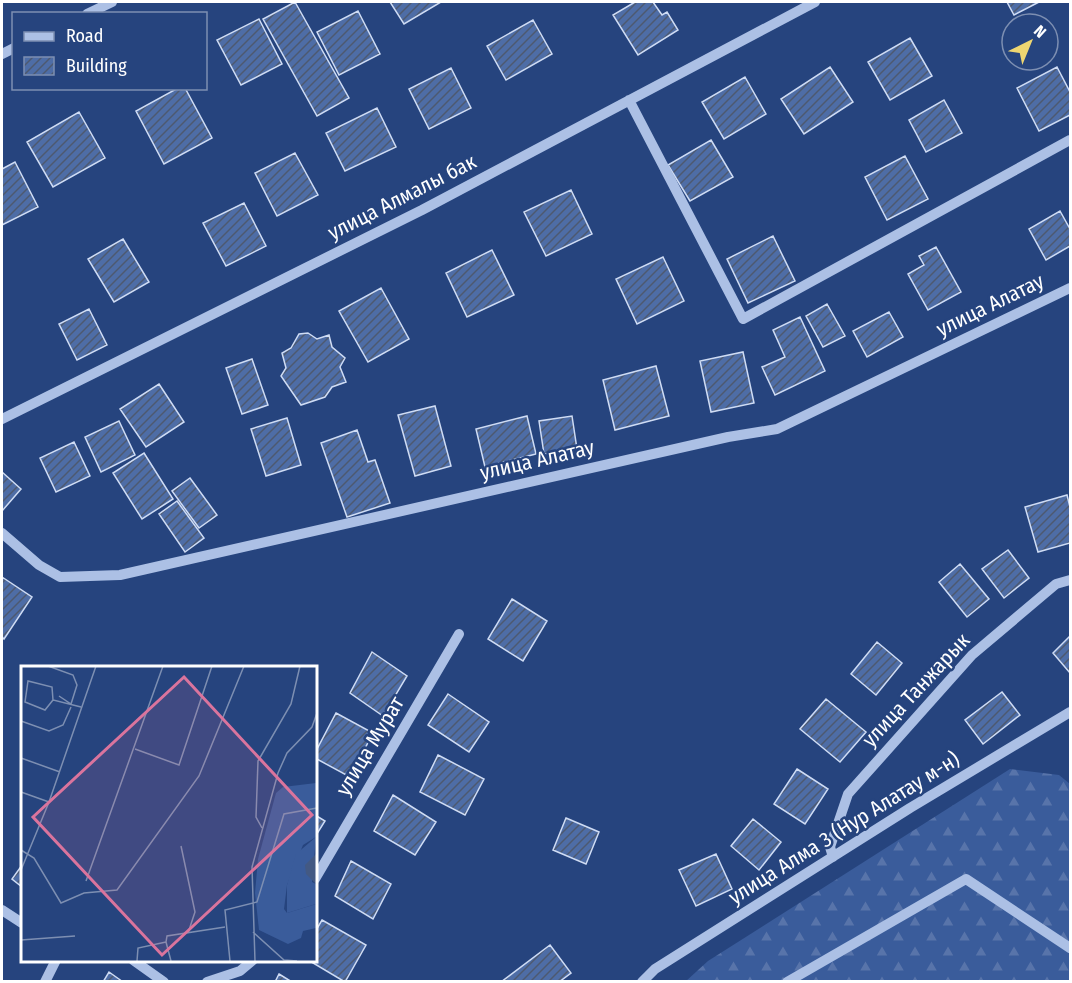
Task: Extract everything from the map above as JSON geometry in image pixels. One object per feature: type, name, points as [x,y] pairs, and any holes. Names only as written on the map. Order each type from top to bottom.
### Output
[{"type":"street","points":[[91,12],[112,2]]},
{"type":"street","name":"улица Алмалы бак","points":[[2,419],[422,210],[815,2]]},
{"type":"street","points":[[629,100],[743,319],[1071,140]]},
{"type":"street","name":"улица Алатау","points":[[2,533],[39,565],[60,577],[120,575],[728,436],[777,429],[1071,288]]},
{"type":"street","name":"улица Танжарык","points":[[833,857],[830,847],[848,794],[972,655],[1056,584],[1071,579]]},
{"type":"street","name":"улица Мурат","points":[[316,877],[459,634]]},
{"type":"street","name":"улица Алма 3 (Нур Алатау м-н)","points":[[642,981],[655,969],[833,857],[1071,712]]},
{"type":"street","points":[[787,981],[966,879],[1071,948]]},
{"type":"street","points":[[2,910],[21,922]]},
{"type":"street","points":[[45,981],[55,962]]},
{"type":"street","points":[[136,962],[164,981]]},
{"type":"street","points":[[207,981],[240,970],[250,962]]},
{"type":"green space","points":[[1010,769],[1059,775],[1070,784],[1070,981],[685,982],[708,961]]},
{"type":"building","points":[[295,2],[349,98],[317,116],[263,19]]},
{"type":"building","points":[[390,2],[441,2],[404,24]]},
{"type":"building","points":[[635,2],[653,2],[662,15],[667,12],[678,30],[638,55],[613,15]]},
{"type":"building","points":[[1007,2],[1039,2],[1020,12],[1012,12]]},
{"type":"building","points":[[358,11],[380,54],[339,75],[317,32]]},
{"type":"building","points":[[259,19],[282,64],[241,85],[217,40]]},
{"type":"building","points":[[533,20],[552,54],[506,80],[487,46]]},
{"type":"building","points":[[910,38],[932,76],[890,100],[868,62]]},
{"type":"building","points":[[830,67],[853,102],[804,134],[781,99]]},
{"type":"building","points":[[451,68],[471,108],[429,129],[409,89]]},
{"type":"building","points":[[1047,72],[1060,72],[1070,92],[1070,115],[1039,131],[1017,88]]},
{"type":"building","points":[[745,77],[766,114],[724,139],[702,102]]},
{"type":"building","points":[[174,90],[186,90],[212,138],[164,164],[136,111]]},
{"type":"building","points":[[944,100],[962,133],[926,152],[909,120]]},
{"type":"building","points":[[377,108],[396,147],[345,171],[326,133]]},
{"type":"building","points":[[79,112],[105,158],[53,187],[27,142]]},
{"type":"building","points":[[711,140],[733,177],[690,201],[668,165]]},
{"type":"building","points":[[295,153],[318,195],[277,216],[255,173]]},
{"type":"building","points":[[905,156],[928,199],[887,220],[865,177]]},
{"type":"building","points":[[15,162],[38,207],[2,225],[2,169]]},
{"type":"building","points":[[571,190],[592,234],[546,256],[524,212]]},
{"type":"building","points":[[244,203],[266,246],[226,266],[203,223]]},
{"type":"building","points":[[1060,211],[1070,229],[1070,246],[1046,260],[1029,229]]},
{"type":"building","points":[[773,236],[795,281],[748,303],[727,259]]},
{"type":"building","points":[[123,239],[149,282],[114,302],[88,259]]},
{"type":"building","points":[[936,247],[961,292],[928,310],[908,274],[924,265],[919,256]]},
{"type":"building","points":[[492,250],[514,295],[467,317],[446,273]]},
{"type":"building","points":[[663,257],[684,301],[637,324],[616,279]]},
{"type":"building","points":[[381,288],[409,339],[368,362],[339,311]]},
{"type":"building","points":[[827,304],[845,336],[823,347],[806,316]]},
{"type":"building","points":[[89,309],[107,345],[77,360],[59,324]]},
{"type":"building","points":[[889,312],[903,337],[867,357],[853,331]]},
{"type":"building","points":[[800,317],[825,371],[775,395],[762,367],[785,357],[773,330]]},
{"type":"building","points":[[308,333],[317,339],[329,335],[332,347],[345,358],[340,367],[346,382],[332,387],[325,397],[301,405],[281,376],[286,368],[282,353],[291,348],[299,334]]},
{"type":"building","points":[[743,352],[754,403],[711,412],[700,361]]},
{"type":"building","points":[[252,359],[268,405],[242,414],[226,368]]},
{"type":"building","points":[[656,366],[669,416],[615,430],[603,380]]},
{"type":"building","points":[[159,384],[184,422],[146,447],[120,409]]},
{"type":"building","points":[[435,406],[451,466],[415,476],[398,415]]},
{"type":"building","points":[[527,416],[536,454],[485,467],[476,429]]},
{"type":"building","points":[[572,416],[577,449],[544,454],[539,421]]},
{"type":"building","points":[[287,418],[301,465],[266,476],[251,429]]},
{"type":"building","points":[[119,421],[135,455],[101,472],[85,437]]},
{"type":"building","points":[[357,430],[368,462],[375,460],[390,503],[347,517],[321,443]]},
{"type":"building","points":[[74,442],[90,476],[56,492],[40,458]]},
{"type":"building","points":[[144,453],[173,499],[142,519],[113,473]]},
{"type":"building","points":[[2,472],[21,489],[2,511]]},
{"type":"building","points":[[190,478],[217,515],[199,528],[172,491]]},
{"type":"building","points":[[1067,495],[1070,507],[1070,543],[1038,552],[1025,507]]},
{"type":"building","points":[[177,501],[204,538],[185,552],[159,514]]},
{"type":"building","points":[[1008,550],[1029,578],[1004,598],[982,569]]},
{"type":"building","points":[[960,564],[989,599],[967,617],[939,582]]},
{"type":"building","points":[[2,577],[32,597],[4,639],[2,637]]},
{"type":"building","points":[[512,599],[547,621],[523,661],[488,639]]},
{"type":"building","points":[[1070,636],[1070,673],[1053,653]]},
{"type":"building","points":[[877,642],[902,663],[876,695],[851,674]]},
{"type":"building","points":[[372,652],[407,676],[383,716],[350,693]]},
{"type":"building","points":[[1002,692],[1020,715],[983,744],[965,720]]},
{"type":"building","points":[[448,694],[489,722],[469,752],[428,725]]},
{"type":"building","points":[[826,699],[866,732],[840,762],[800,729]]},
{"type":"building","points":[[336,713],[373,733],[350,777],[316,759],[316,751]]},
{"type":"building","points":[[438,755],[484,779],[465,815],[420,792]]},
{"type":"building","points":[[797,769],[828,789],[805,824],[774,804]]},
{"type":"building","points":[[393,795],[436,822],[415,855],[374,831]]},
{"type":"building","points":[[316,816],[325,821],[316,835]]},
{"type":"building","points":[[566,818],[599,832],[586,864],[553,850]]},
{"type":"building","points":[[753,819],[781,842],[759,870],[731,846]]},
{"type":"building","points":[[716,854],[732,889],[696,906],[679,870]]},
{"type":"building","points":[[351,861],[391,884],[373,919],[335,896]]},
{"type":"building","points":[[21,866],[21,886],[12,879]]},
{"type":"building","points":[[322,920],[366,945],[345,982],[311,962],[316,962],[316,930]]},
{"type":"building","points":[[550,945],[571,973],[559,982],[501,982]]},
{"type":"building","points":[[109,972],[123,982],[103,982]]},
{"type":"building","points":[[279,974],[292,982],[275,982]]}]
